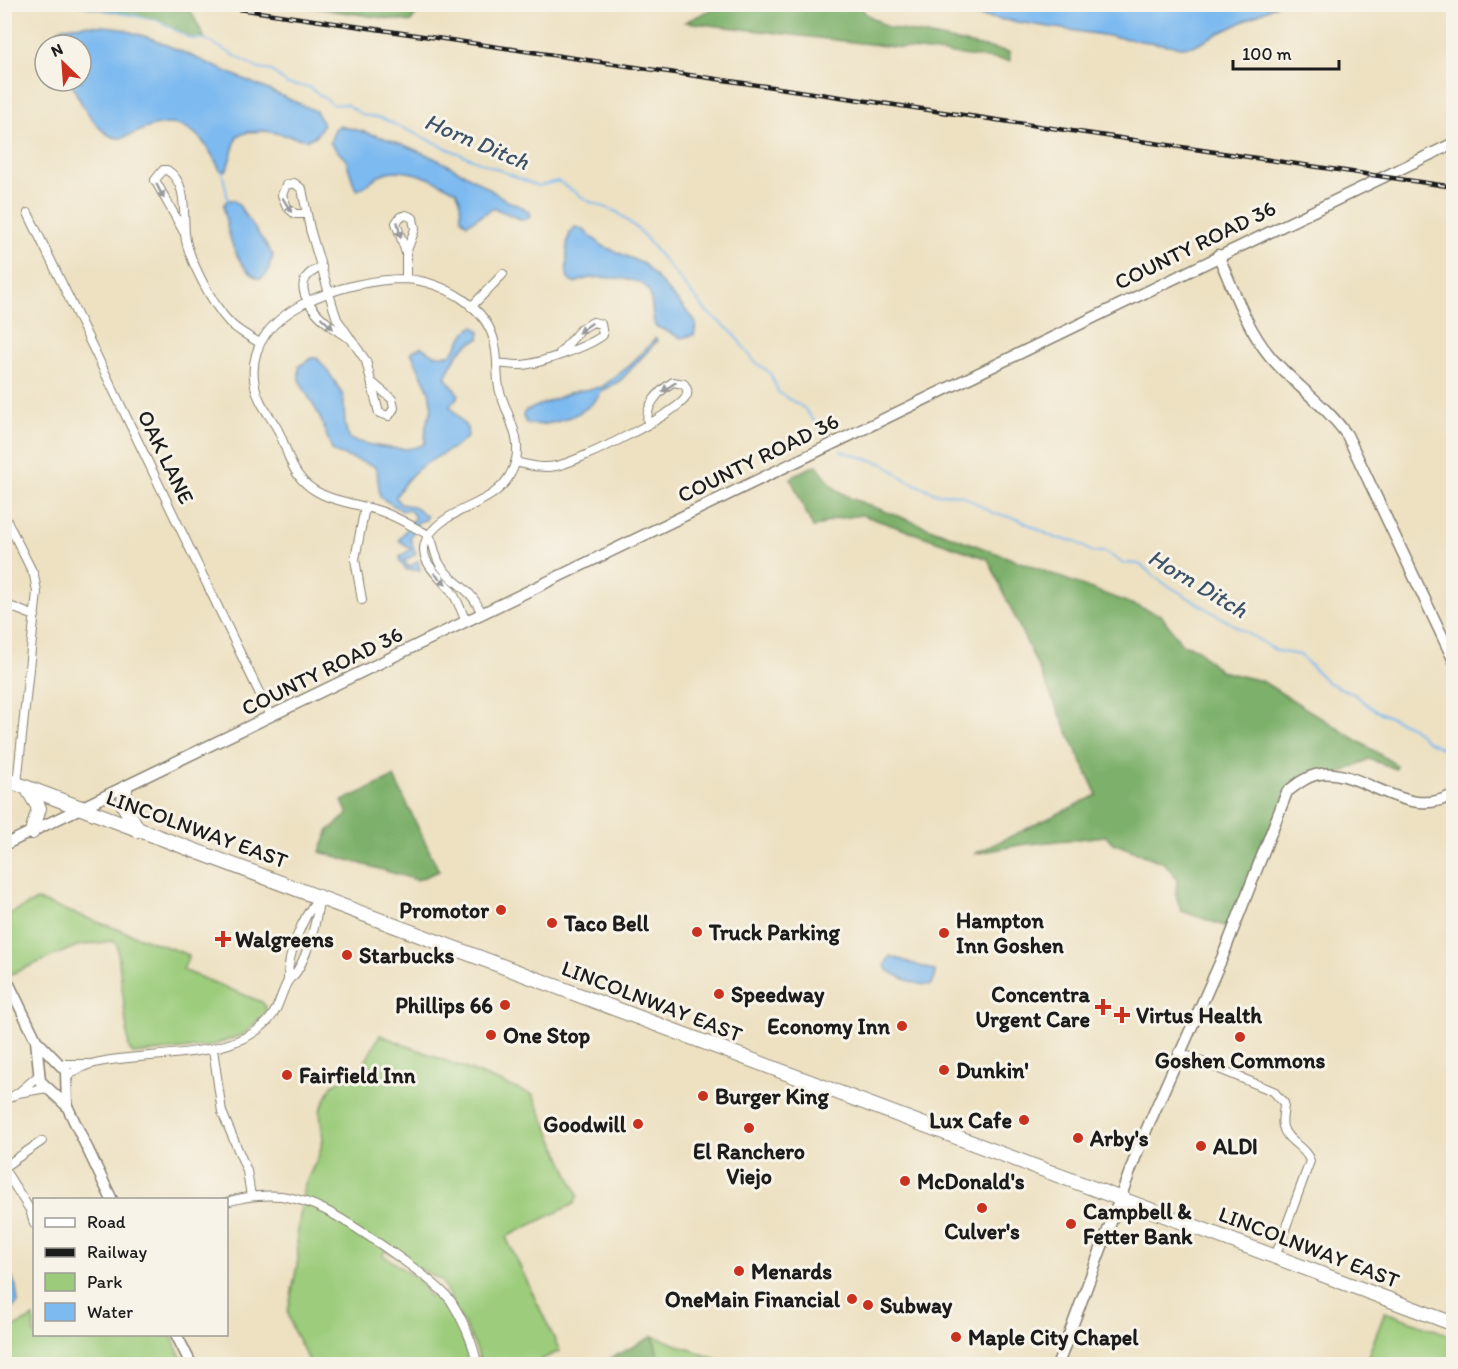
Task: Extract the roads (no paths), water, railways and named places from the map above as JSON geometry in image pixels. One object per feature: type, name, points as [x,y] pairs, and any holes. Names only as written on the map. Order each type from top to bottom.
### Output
[{"type":"highway","name":"LINCOLNWAY EAST","points":[[16,784],[1454,1324]]},
{"type":"highway","points":[[16,784],[39,808],[32,832]]},
{"type":"highway","points":[[125,788],[124,806],[139,831]]},
{"type":"street","name":"COUNTY ROAD 36","points":[[4,845],[1218,255],[1454,143]]},
{"type":"street","points":[[185,234],[186,219],[177,179],[167,170],[163,170],[155,180],[185,234],[193,260],[221,312],[237,329],[260,343]]},
{"type":"street","name":"OAK LANE","points":[[28,213],[271,717]]},
{"type":"street","points":[[306,214],[331,292],[337,319],[362,351],[374,384]]},
{"type":"street","points":[[406,253],[406,279]]},
{"type":"street","points":[[1218,255],[1256,335],[1268,353],[1333,415],[1347,435],[1454,661]]},
{"type":"street","points":[[322,267],[311,272],[304,282],[308,302],[330,327],[351,339]]},
{"type":"street","points":[[471,307],[503,274]]},
{"type":"street","points":[[466,622],[452,592],[435,576],[427,564],[424,546],[429,535],[444,519],[496,492],[507,481],[515,462],[517,436],[501,394],[491,333],[471,307],[448,290],[421,280],[369,282],[331,292],[308,302],[275,323],[260,343],[254,369],[255,387],[261,403],[280,433],[294,470],[317,492],[395,517],[429,535],[434,554],[443,569],[466,588],[482,614]]},
{"type":"street","points":[[497,363],[521,365],[560,353],[594,342],[603,335],[602,324],[593,322],[581,328],[560,353]]},
{"type":"street","points":[[515,462],[538,467],[558,466],[664,417],[686,398],[687,390],[684,384],[673,382],[654,400],[647,411],[648,424]]},
{"type":"street","points":[[362,600],[355,559],[365,507]]},
{"type":"street","points":[[4,515],[37,585],[16,784]]},
{"type":"street","points":[[4,604],[35,616]]},
{"type":"street","points":[[1058,1365],[1120,1198],[1178,1052],[1222,958],[1287,792],[1302,780],[1318,774],[1336,775],[1408,801],[1425,803],[1443,800],[1454,794]]},
{"type":"street","points":[[4,1101],[18,1093],[49,1062],[90,1064],[213,1049],[239,1041],[259,1030],[278,1007],[288,981],[297,972],[318,914],[320,897]]},
{"type":"street","points":[[4,974],[36,1040],[66,1071],[67,1106]]},
{"type":"street","points":[[36,1040],[39,1073],[48,1088],[67,1106],[111,1198]]},
{"type":"street","points":[[213,1049],[222,1112],[245,1166],[251,1196]]},
{"type":"street","points":[[1178,1052],[1273,1091],[1284,1103],[1282,1126],[1306,1151],[1310,1161],[1275,1257]]},
{"type":"street","points":[[18,1093],[58,1088],[71,1073],[90,1064]]},
{"type":"street","points":[[33,1220],[30,1210],[4,1168],[42,1141]]},
{"type":"street","points":[[228,1202],[251,1196],[280,1196],[322,1209],[430,1281],[443,1293],[456,1311],[477,1365]]},
{"type":"street","points":[[176,1336],[191,1365]]},
{"type":"water","points":[[906,5],[1277,5],[1193,46],[1181,47]]},
{"type":"water","points":[[84,25],[115,27],[153,39],[316,111],[323,125],[316,136],[307,140],[266,131],[248,132],[237,136],[227,169],[224,171],[220,170],[208,149],[194,132],[185,127],[163,124],[124,137],[112,137],[97,125],[76,93],[93,93],[93,33],[58,33],[58,30],[64,27]]},
{"type":"water","points":[[339,126],[382,137],[425,154],[524,208],[530,214],[529,218],[522,220],[494,208],[467,224],[461,218],[460,200],[456,191],[410,172],[390,171],[358,190],[355,188],[346,160],[330,143],[335,129]]},
{"type":"water","points":[[228,200],[233,200],[238,204],[273,255],[267,274],[260,279],[245,267],[234,249],[224,209],[224,204]]},
{"type":"water","points":[[575,227],[582,229],[603,246],[644,264],[693,318],[696,324],[694,335],[681,338],[655,326],[650,294],[641,283],[608,278],[571,282],[567,272],[567,245]]},
{"type":"water","points":[[474,326],[480,332],[479,339],[462,350],[454,359],[445,377],[459,395],[450,406],[467,428],[468,437],[420,467],[404,484],[396,497],[400,504],[413,506],[427,516],[426,520],[418,522],[410,538],[416,554],[404,561],[409,567],[418,561],[420,570],[407,570],[400,562],[400,557],[411,549],[399,540],[415,517],[409,509],[402,511],[380,497],[377,471],[374,466],[333,452],[319,415],[299,380],[299,366],[312,358],[317,358],[332,377],[343,397],[345,424],[350,439],[388,448],[418,447],[425,443],[426,425],[432,409],[429,391],[411,352],[421,347],[435,355],[451,355],[466,332]]},
{"type":"water","points":[[656,338],[657,341],[621,380],[601,392],[596,400],[579,413],[557,422],[535,425],[526,423],[523,415],[525,411],[572,392],[602,387],[629,366]]},
{"type":"water","points":[[890,956],[935,971],[931,985],[914,983],[887,970],[885,965]]},
{"type":"water","points":[[5,1259],[16,1287],[18,1303],[5,1315]]},
{"type":"waterway","name":"Horn Ditch","points":[[77,4],[157,20],[191,39],[205,39],[259,69],[272,71],[287,84],[309,87],[334,105],[346,104],[363,115],[381,118],[538,186],[558,181],[588,201],[617,212],[640,231],[706,311],[732,332],[754,361],[770,373],[779,393],[804,408],[823,433]]},
{"type":"waterway","points":[[222,171],[228,200]]},
{"type":"waterway","name":"Horn Ditch","points":[[841,451],[884,464],[906,480],[938,494],[961,495],[993,513],[1018,519],[1055,538],[1075,541],[1092,552],[1105,552],[1123,563],[1139,564],[1162,582],[1277,651],[1300,655],[1327,682],[1354,694],[1374,710],[1412,727],[1426,740],[1454,755]]},
{"type":"railway","points":[[205,4],[1454,187]]},
{"type":"place","name":"Promotor","points":[[501,910]]},
{"type":"place","name":"Taco Bell","points":[[552,923]]},
{"type":"place","name":"Truck Parking","points":[[697,932]]},
{"type":"place","name":"Hampton Inn Goshen","points":[[944,933]]},
{"type":"place","name":"Walgreens","points":[[223,939]]},
{"type":"place","name":"Starbucks","points":[[347,955]]},
{"type":"place","name":"Speedway","points":[[719,994]]},
{"type":"place","name":"Phillips 66","points":[[505,1005]]},
{"type":"place","name":"Concentra Urgent Care","points":[[1103,1007]]},
{"type":"place","name":"Virtus Health","points":[[1122,1015]]},
{"type":"place","name":"Economy Inn","points":[[902,1026]]},
{"type":"place","name":"One Stop","points":[[491,1035]]},
{"type":"place","name":"Goshen Commons","points":[[1240,1037]]},
{"type":"place","name":"Dunkin'","points":[[944,1070]]},
{"type":"place","name":"Fairfield Inn","points":[[287,1075]]},
{"type":"place","name":"Burger King","points":[[703,1096]]},
{"type":"place","name":"Lux Cafe","points":[[1024,1120]]},
{"type":"place","name":"Goodwill","points":[[638,1124]]},
{"type":"place","name":"El Ranchero Viejo","points":[[749,1128]]},
{"type":"place","name":"Arby's","points":[[1078,1138]]},
{"type":"place","name":"ALDI","points":[[1201,1146]]},
{"type":"place","name":"McDonald's","points":[[905,1181]]},
{"type":"place","name":"Culver's","points":[[982,1208]]},
{"type":"place","name":"Campbell & Fetter Bank","points":[[1071,1224]]},
{"type":"place","name":"Menards","points":[[739,1271]]},
{"type":"place","name":"OneMain Financial","points":[[852,1299]]},
{"type":"place","name":"Subway","points":[[868,1305]]},
{"type":"place","name":"Maple City Chapel","points":[[956,1337]]}]
